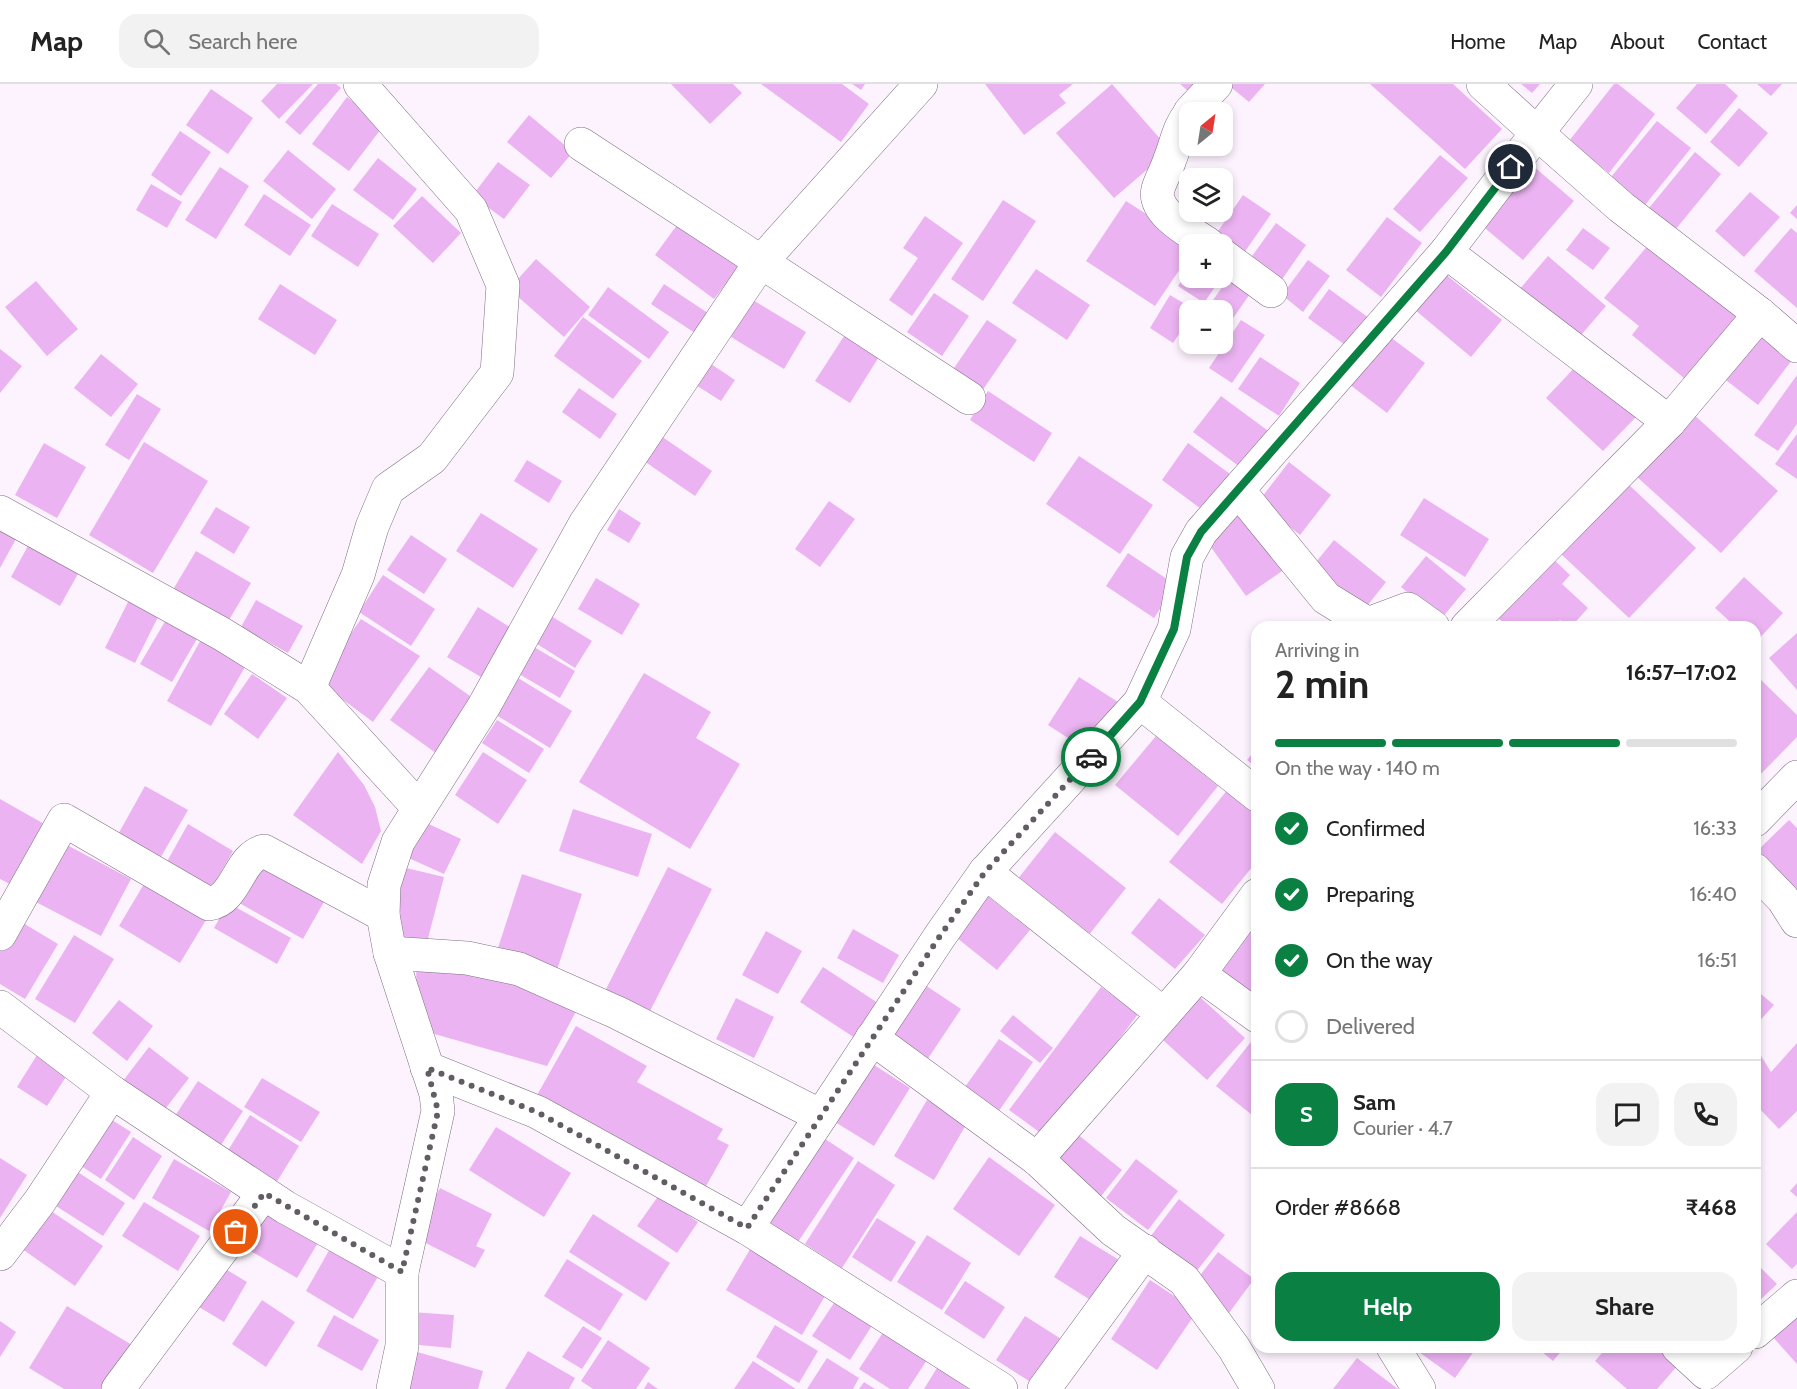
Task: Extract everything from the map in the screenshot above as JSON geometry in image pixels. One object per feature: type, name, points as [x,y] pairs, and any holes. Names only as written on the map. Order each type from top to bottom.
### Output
[{"type":"street","points":[[309,688],[358,575],[372,527],[388,489],[432,458],[497,373],[503,285],[471,210],[360,84]]},
{"type":"street","points":[[393,1389],[402,1346],[402,1272],[438,1111],[427,1068],[390,953],[383,915],[384,885],[398,842],[484,706],[585,524],[760,263],[921,84]]},
{"type":"street","points":[[1200,102],[1216,84]]},
{"type":"street","points":[[1483,84],[1621,207],[1760,314],[1797,346]]},
{"type":"street","points":[[747,1228],[985,872],[1140,702],[1174,629],[1187,557],[1201,532],[1279,446],[1446,252],[1576,84]]},
{"type":"street","points":[[1179,130],[1157,191],[1158,202],[1166,213],[1194,234]]},
{"type":"street","points":[[581,144],[969,398]]},
{"type":"street","points":[[1446,252],[1669,422]]},
{"type":"street","points":[[1233,263],[1271,291]]},
{"type":"street","points":[[1473,621],[1669,422],[1760,314]]},
{"type":"street","points":[[1238,490],[1326,598],[1363,621]]},
{"type":"street","points":[[0,512],[222,634],[309,688],[419,808]]},
{"type":"street","points":[[1376,621],[1408,609],[1425,621]]},
{"type":"street","points":[[1140,702],[1251,790]]},
{"type":"street","points":[[1761,814],[1797,777]]},
{"type":"street","points":[[0,934],[64,820],[209,904],[223,898],[254,855],[264,851],[383,915]]},
{"type":"street","points":[[985,872],[1162,1013]]},
{"type":"street","points":[[1761,876],[1783,899],[1797,921]]},
{"type":"street","points":[[1036,1159],[1162,1013],[1199,974],[1251,903]]},
{"type":"street","points":[[390,953],[467,958],[519,969],[618,1013],[821,1116]]},
{"type":"street","points":[[1199,974],[1251,1012]]},
{"type":"street","points":[[0,1008],[112,1092],[264,1193],[402,1272]]},
{"type":"street","points":[[872,1038],[1036,1159],[1113,1230],[1184,1280],[1199,1297],[1258,1389]]},
{"type":"street","points":[[427,1068],[537,1112],[747,1228],[1001,1389]]},
{"type":"street","points":[[0,1254],[40,1201],[112,1092]]},
{"type":"street","points":[[118,1389],[264,1193]]},
{"type":"street","points":[[1044,1389],[1145,1251]]},
{"type":"street","points":[[1761,1327],[1797,1296]]},
{"type":"street","points":[[1398,1353],[1419,1389]]},
{"type":"street","points":[[1682,1353],[1699,1381],[1729,1353]]},
{"type":"building","points":[[277,84],[313,84],[279,119],[261,101]]},
{"type":"building","points":[[318,84],[336,84],[341,88],[300,135],[285,122]]},
{"type":"building","points":[[671,84],[733,84],[742,93],[710,124]]},
{"type":"building","points":[[761,84],[842,84],[869,104],[841,142]]},
{"type":"building","points":[[852,84],[865,84],[861,90]]},
{"type":"building","points":[[985,84],[1073,84],[1059,95],[1066,103],[1024,135]]},
{"type":"building","points":[[1112,84],[1170,150],[1114,198],[1056,133]]},
{"type":"building","points":[[1180,84],[1194,84],[1188,91]]},
{"type":"building","points":[[1227,84],[1265,84],[1249,102]]},
{"type":"building","points":[[1370,84],[1453,84],[1502,129],[1465,169]]},
{"type":"building","points":[[1521,84],[1540,84],[1532,93]]},
{"type":"building","points":[[1614,84],[1618,84],[1655,114],[1609,173],[1569,141]]},
{"type":"building","points":[[1697,84],[1725,84],[1738,96],[1706,134],[1676,108]]},
{"type":"building","points":[[1757,84],[1782,84],[1771,96]]},
{"type":"building","points":[[211,89],[253,118],[228,154],[186,125]]},
{"type":"building","points":[[347,97],[384,125],[349,171],[312,144]]},
{"type":"building","points":[[1739,108],[1768,133],[1739,167],[1710,142]]},
{"type":"building","points":[[529,115],[573,152],[551,178],[507,142]]},
{"type":"building","points":[[1657,121],[1691,148],[1645,205],[1611,177]]},
{"type":"building","points":[[180,131],[211,152],[181,196],[151,175]]},
{"type":"building","points":[[288,150],[336,189],[312,219],[263,181]]},
{"type":"building","points":[[1695,152],[1721,174],[1675,230],[1649,208]]},
{"type":"building","points":[[1440,155],[1468,178],[1420,232],[1393,209]]},
{"type":"building","points":[[378,158],[417,189],[393,220],[353,190]]},
{"type":"building","points":[[1525,159],[1574,201],[1523,260],[1474,219]]},
{"type":"building","points":[[498,162],[530,185],[504,219],[472,196]]},
{"type":"building","points":[[220,167],[249,186],[216,239],[185,220]]},
{"type":"building","points":[[151,184],[182,202],[167,228],[136,210]]},
{"type":"building","points":[[1750,192],[1780,217],[1744,257],[1715,231]]},
{"type":"building","points":[[264,194],[311,225],[290,256],[244,225]]},
{"type":"building","points":[[1243,195],[1271,214],[1237,263],[1233,260],[1233,234],[1216,234],[1224,222],[1233,222],[1233,209]]},
{"type":"building","points":[[422,196],[461,233],[433,263],[393,226]]},
{"type":"building","points":[[1003,200],[1036,221],[983,301],[951,279]]},
{"type":"building","points":[[1126,201],[1179,235],[1179,270],[1155,306],[1086,261]]},
{"type":"building","points":[[332,204],[379,234],[358,267],[311,236]]},
{"type":"building","points":[[1797,205],[1797,219],[1790,213]]},
{"type":"building","points":[[925,216],[963,243],[912,316],[889,300],[918,258],[903,248]]},
{"type":"building","points":[[1387,217],[1422,243],[1381,297],[1346,270]]},
{"type":"building","points":[[680,221],[740,265],[714,299],[655,255]]},
{"type":"building","points":[[1276,223],[1306,245],[1278,285],[1247,263]]},
{"type":"building","points":[[1583,228],[1610,248],[1593,270],[1566,250]]},
{"type":"building","points":[[1791,228],[1797,233],[1797,308],[1754,271]]},
{"type":"building","points":[[1649,244],[1742,321],[1690,383],[1632,335],[1639,326],[1604,298]]},
{"type":"building","points":[[1548,256],[1606,306],[1576,341],[1518,291]]},
{"type":"building","points":[[536,259],[590,307],[564,337],[509,289]]},
{"type":"building","points":[[1308,260],[1330,276],[1303,312],[1282,295]]},
{"type":"building","points":[[1036,269],[1090,305],[1067,340],[1012,303]]},
{"type":"building","points":[[1444,273],[1502,320],[1471,357],[1414,309]]},
{"type":"building","points":[[1233,278],[1252,291],[1233,318],[1233,300],[1213,300],[1222,288],[1233,288]]},
{"type":"building","points":[[36,281],[78,329],[47,356],[5,307]]},
{"type":"building","points":[[280,284],[337,320],[315,355],[258,319]]},
{"type":"building","points":[[664,284],[711,315],[698,335],[651,304]]},
{"type":"building","points":[[608,287],[669,332],[649,359],[588,315]]},
{"type":"building","points":[[1181,288],[1214,288],[1206,300],[1199,300]]},
{"type":"building","points":[[1329,289],[1376,323],[1355,352],[1308,318]]},
{"type":"building","points":[[934,293],[969,316],[942,356],[907,332]]},
{"type":"building","points":[[1170,295],[1179,300],[1179,334],[1173,343],[1150,328]]},
{"type":"building","points":[[753,300],[806,332],[784,369],[731,337]]},
{"type":"building","points":[[583,317],[642,361],[613,399],[554,356]]},
{"type":"building","points":[[987,320],[1017,340],[982,391],[952,371]]},
{"type":"building","points":[[1241,320],[1265,335],[1232,383],[1209,368],[1218,354],[1233,354],[1233,332]]},
{"type":"building","points":[[848,330],[882,352],[850,403],[815,381]]},
{"type":"building","points":[[1382,331],[1425,363],[1387,413],[1345,381]]},
{"type":"building","points":[[1756,333],[1792,360],[1758,405],[1722,377]]},
{"type":"building","points":[[0,349],[22,366],[0,393]]},
{"type":"building","points":[[101,354],[138,384],[111,417],[74,388]]},
{"type":"building","points":[[1260,357],[1300,383],[1279,416],[1238,389]]},
{"type":"building","points":[[705,360],[735,380],[721,401],[691,382]]},
{"type":"building","points":[[1578,364],[1636,417],[1603,451],[1546,398]]},
{"type":"building","points":[[1797,375],[1797,424],[1778,451],[1754,435]]},
{"type":"building","points":[[579,388],[617,414],[600,439],[562,412]]},
{"type":"building","points":[[988,391],[1052,433],[1034,462],[970,420]]},
{"type":"building","points":[[137,394],[161,409],[129,460],[105,445]]},
{"type":"building","points":[[1221,396],[1275,436],[1248,473],[1193,432]]},
{"type":"building","points":[[1692,413],[1778,491],[1721,553],[1636,476]]},
{"type":"building","points":[[658,434],[712,471],[695,496],[641,459]]},
{"type":"building","points":[[1797,434],[1797,479],[1775,464]]},
{"type":"building","points":[[144,442],[208,481],[153,573],[89,535]]},
{"type":"building","points":[[44,443],[86,467],[57,518],[15,495]]},
{"type":"building","points":[[1188,443],[1234,477],[1208,514],[1162,480]]},
{"type":"building","points":[[1079,456],[1153,505],[1120,554],[1046,504]]},
{"type":"building","points":[[527,460],[562,481],[549,503],[514,481]]},
{"type":"building","points":[[1289,462],[1331,495],[1300,535],[1258,502]]},
{"type":"building","points":[[1627,483],[1696,548],[1629,618],[1560,553]]},
{"type":"building","points":[[1424,498],[1489,539],[1465,577],[1400,535]]},
{"type":"building","points":[[829,501],[855,519],[820,567],[795,549]]},
{"type":"building","points":[[216,507],[250,527],[234,554],[200,533]]},
{"type":"building","points":[[1243,508],[1285,569],[1246,596],[1203,536]]},
{"type":"building","points":[[619,509],[641,523],[629,543],[607,530]]},
{"type":"building","points":[[481,513],[538,549],[513,588],[456,551]]},
{"type":"building","points":[[0,530],[16,539],[0,568]]},
{"type":"building","points":[[411,535],[447,559],[424,594],[387,570]]},
{"type":"building","points":[[1334,540],[1386,582],[1360,615],[1307,573]]},
{"type":"building","points":[[29,544],[79,572],[60,606],[11,577]]},
{"type":"building","points":[[196,551],[251,583],[223,630],[168,598]]},
{"type":"building","points":[[1128,553],[1176,585],[1154,618],[1106,586]]},
{"type":"building","points":[[1426,556],[1466,589],[1441,619],[1401,587]]},
{"type":"building","points":[[1550,556],[1570,575],[1562,584],[1588,608],[1576,621],[1502,621],[1495,615]]},
{"type":"building","points":[[383,575],[435,609],[411,646],[359,612]]},
{"type":"building","points":[[1744,577],[1783,613],[1761,637],[1761,621],[1729,621],[1715,608]]},
{"type":"building","points":[[596,578],[640,604],[622,635],[578,609]]},
{"type":"building","points":[[129,600],[159,615],[135,663],[105,648]]},
{"type":"building","points":[[256,600],[303,626],[288,653],[241,627]]},
{"type":"building","points":[[478,607],[511,628],[481,677],[447,657]]},
{"type":"building","points":[[551,616],[592,641],[575,668],[534,642]]},
{"type":"building","points":[[167,618],[198,637],[172,682],[140,664]]},
{"type":"building","points":[[361,619],[420,656],[373,722],[318,681]]},
{"type":"building","points":[[1797,633],[1797,690],[1769,658]]},
{"type":"building","points":[[204,634],[249,660],[211,726],[167,701]]},
{"type":"building","points":[[534,647],[575,671],[560,698],[519,674]]},
{"type":"building","points":[[429,667],[480,703],[440,756],[390,720]]},
{"type":"building","points":[[644,673],[711,712],[696,738],[740,764],[690,849],[579,782]]},
{"type":"building","points":[[252,674],[287,698],[258,739],[224,714]]},
{"type":"building","points":[[1079,677],[1118,702],[1088,751],[1048,725]]},
{"type":"building","points":[[518,678],[572,711],[550,748],[496,715]]},
{"type":"building","points":[[1761,680],[1797,715],[1797,737],[1761,774]]},
{"type":"building","points":[[497,720],[544,749],[529,773],[482,743]]},
{"type":"building","points":[[1156,736],[1218,786],[1178,836],[1115,785]]},
{"type":"building","points":[[338,752],[364,785],[375,807],[381,831],[362,864],[293,815]]},
{"type":"building","points":[[483,752],[527,780],[498,824],[455,795]]},
{"type":"building","points":[[145,786],[188,810],[158,862],[116,838]]},
{"type":"building","points":[[1229,788],[1251,805],[1251,868],[1222,904],[1169,862]]},
{"type":"building","points":[[0,799],[46,825],[12,885],[0,879]]},
{"type":"building","points":[[573,809],[652,834],[638,877],[559,851]]},
{"type":"building","points":[[418,819],[461,839],[444,874],[402,855]]},
{"type":"building","points":[[1789,820],[1797,828],[1797,892],[1761,857],[1761,847]]},
{"type":"building","points":[[188,824],[233,851],[209,893],[164,867]]},
{"type":"building","points":[[1055,832],[1126,888],[1088,936],[1017,880]]},
{"type":"building","points":[[67,845],[131,879],[101,936],[36,902]]},
{"type":"building","points":[[256,861],[325,900],[303,939],[234,900]]},
{"type":"building","points":[[402,867],[444,877],[426,946],[395,940]]},
{"type":"building","points":[[668,867],[712,889],[648,1015],[604,993]]},
{"type":"building","points":[[522,874],[582,894],[556,973],[496,954]]},
{"type":"building","points":[[144,884],[206,920],[180,963],[119,926]]},
{"type":"building","points":[[984,893],[1030,930],[997,970],[952,934]]},
{"type":"building","points":[[1159,898],[1205,935],[1175,969],[1131,933]]},
{"type":"building","points":[[228,903],[291,938],[277,964],[214,928]]},
{"type":"building","points":[[18,920],[58,944],[25,999],[0,984],[0,949]]},
{"type":"building","points":[[853,929],[899,955],[883,983],[837,958]]},
{"type":"building","points":[[766,931],[802,951],[778,994],[742,975]]},
{"type":"building","points":[[1251,932],[1251,999],[1219,975]]},
{"type":"building","points":[[74,935],[114,959],[75,1023],[35,999]]},
{"type":"building","points":[[416,958],[581,1002],[547,1066],[417,1029]]},
{"type":"building","points":[[823,967],[878,1003],[855,1038],[800,1002]]},
{"type":"building","points":[[922,983],[961,1009],[927,1060],[888,1034]]},
{"type":"building","points":[[1101,987],[1138,1014],[1046,1137],[1009,1110]]},
{"type":"building","points":[[1191,989],[1245,1038],[1207,1080],[1153,1031]]},
{"type":"building","points":[[1761,994],[1774,1005],[1761,1019]]},
{"type":"building","points":[[736,998],[774,1017],[754,1058],[716,1039]]},
{"type":"building","points":[[119,1000],[153,1026],[127,1061],[92,1033]]},
{"type":"building","points":[[1013,1015],[1053,1048],[1040,1063],[1000,1031]]},
{"type":"building","points":[[576,1026],[647,1066],[637,1082],[723,1129],[717,1139],[729,1145],[705,1188],[532,1104]]},
{"type":"building","points":[[999,1039],[1033,1062],[994,1118],[960,1094]]},
{"type":"building","points":[[1251,1042],[1251,1114],[1216,1086]]},
{"type":"building","points":[[1797,1043],[1797,1111],[1779,1129],[1761,1110],[1761,1056],[1771,1072]]},
{"type":"building","points":[[42,1047],[73,1066],[47,1106],[17,1087]]},
{"type":"building","points":[[149,1047],[189,1078],[159,1117],[119,1086]]},
{"type":"building","points":[[871,1063],[910,1088],[874,1146],[835,1122]]},
{"type":"building","points":[[262,1078],[320,1112],[301,1142],[244,1107]]},
{"type":"building","points":[[198,1081],[243,1111],[219,1148],[173,1119]]},
{"type":"building","points":[[927,1100],[967,1123],[934,1180],[894,1156]]},
{"type":"building","points":[[101,1113],[131,1132],[101,1179],[72,1160]]},
{"type":"building","points":[[250,1115],[299,1146],[276,1183],[227,1152]]},
{"type":"building","points":[[496,1127],[571,1173],[544,1217],[469,1170]]},
{"type":"building","points":[[816,1133],[854,1158],[798,1242],[761,1217]]},
{"type":"building","points":[[1076,1133],[1122,1170],[1094,1205],[1048,1168]]},
{"type":"building","points":[[133,1137],[162,1156],[134,1200],[105,1180]]},
{"type":"building","points":[[989,1157],[1055,1205],[1019,1256],[953,1209]]},
{"type":"building","points":[[0,1158],[27,1175],[0,1218]]},
{"type":"building","points":[[174,1159],[231,1192],[209,1231],[152,1198]]},
{"type":"building","points":[[1136,1159],[1178,1191],[1148,1230],[1106,1198]]},
{"type":"building","points":[[858,1161],[895,1185],[842,1268],[805,1244]]},
{"type":"building","points":[[67,1165],[125,1203],[103,1236],[45,1199]]},
{"type":"building","points":[[1797,1183],[1797,1197],[1790,1191]]},
{"type":"building","points":[[440,1188],[492,1214],[476,1246],[485,1250],[475,1268],[414,1237]]},
{"type":"building","points":[[659,1195],[698,1222],[677,1253],[637,1226]]},
{"type":"building","points":[[1179,1199],[1225,1235],[1192,1277],[1147,1241]]},
{"type":"building","points":[[144,1202],[200,1236],[178,1271],[122,1236]]},
{"type":"building","points":[[42,1205],[103,1246],[75,1286],[15,1244]]},
{"type":"building","points":[[269,1212],[319,1241],[297,1278],[247,1249]]},
{"type":"building","points":[[1797,1212],[1797,1264],[1792,1269],[1766,1244]]},
{"type":"building","points":[[593,1214],[670,1263],[646,1301],[569,1252]]},
{"type":"building","points":[[877,1218],[916,1242],[891,1282],[852,1257]]},
{"type":"building","points":[[927,1235],[971,1263],[942,1310],[897,1282]]},
{"type":"building","points":[[1080,1236],[1119,1260],[1092,1301],[1054,1277]]},
{"type":"building","points":[[752,1246],[828,1291],[802,1335],[726,1290]]},
{"type":"building","points":[[331,1247],[379,1275],[353,1319],[306,1291]]},
{"type":"building","points":[[1218,1252],[1251,1277],[1251,1283],[1229,1313],[1192,1286]]},
{"type":"building","points":[[567,1259],[623,1294],[600,1331],[544,1296]]},
{"type":"building","points":[[217,1264],[247,1282],[224,1322],[194,1304]]},
{"type":"building","points":[[1761,1268],[1777,1284],[1761,1299]]},
{"type":"building","points":[[1150,1280],[1197,1311],[1157,1370],[1111,1339]]},
{"type":"building","points":[[965,1281],[1005,1307],[984,1339],[944,1313]]},
{"type":"building","points":[[262,1300],[295,1322],[266,1367],[232,1344]]},
{"type":"building","points":[[836,1300],[873,1324],[850,1360],[812,1336]]},
{"type":"building","points":[[67,1306],[132,1345],[105,1389],[64,1389],[29,1368]]},
{"type":"building","points":[[1797,1308],[1797,1364],[1765,1328]]},
{"type":"building","points":[[411,1312],[454,1315],[451,1348],[408,1344]]},
{"type":"building","points":[[334,1315],[379,1340],[362,1371],[317,1346]]},
{"type":"building","points":[[1025,1316],[1069,1344],[1040,1388],[996,1360]]},
{"type":"building","points":[[0,1321],[16,1332],[0,1357]]},
{"type":"building","points":[[775,1325],[818,1351],[799,1383],[756,1357]]},
{"type":"building","points":[[583,1326],[602,1338],[582,1369],[562,1357]]},
{"type":"building","points":[[884,1331],[927,1360],[908,1389],[890,1389],[859,1369]]},
{"type":"building","points":[[608,1340],[650,1368],[636,1389],[593,1389],[581,1381]]},
{"type":"building","points":[[414,1351],[483,1371],[478,1389],[403,1389]]},
{"type":"building","points":[[528,1351],[575,1378],[569,1389],[505,1389]]},
{"type":"building","points":[[1420,1353],[1473,1353],[1455,1378]]},
{"type":"building","points":[[1543,1353],[1560,1353],[1553,1361]]},
{"type":"building","points":[[1602,1353],[1666,1353],[1679,1364],[1657,1389],[1627,1389],[1595,1361]]},
{"type":"building","points":[[827,1358],[859,1378],[853,1389],[807,1389]]},
{"type":"building","points":[[1357,1358],[1398,1389],[1333,1389]]},
{"type":"building","points":[[753,1361],[796,1389],[734,1389]]},
{"type":"building","points":[[937,1368],[969,1389],[924,1389]]},
{"type":"building","points":[[648,1382],[658,1389],[644,1389]]},
{"type":"building","points":[[864,1382],[875,1389],[859,1389]]},
{"type":"way so far","points":[[236,1232],[264,1193],[285,1208],[402,1272],[438,1111],[436,1094],[427,1068],[537,1112],[747,1228],[940,936],[985,872],[1091,757]]},
{"type":"route","points":[[1091,757],[1140,702],[1174,629],[1187,557],[1201,532],[1279,446],[1446,252],[1511,167]]}]
